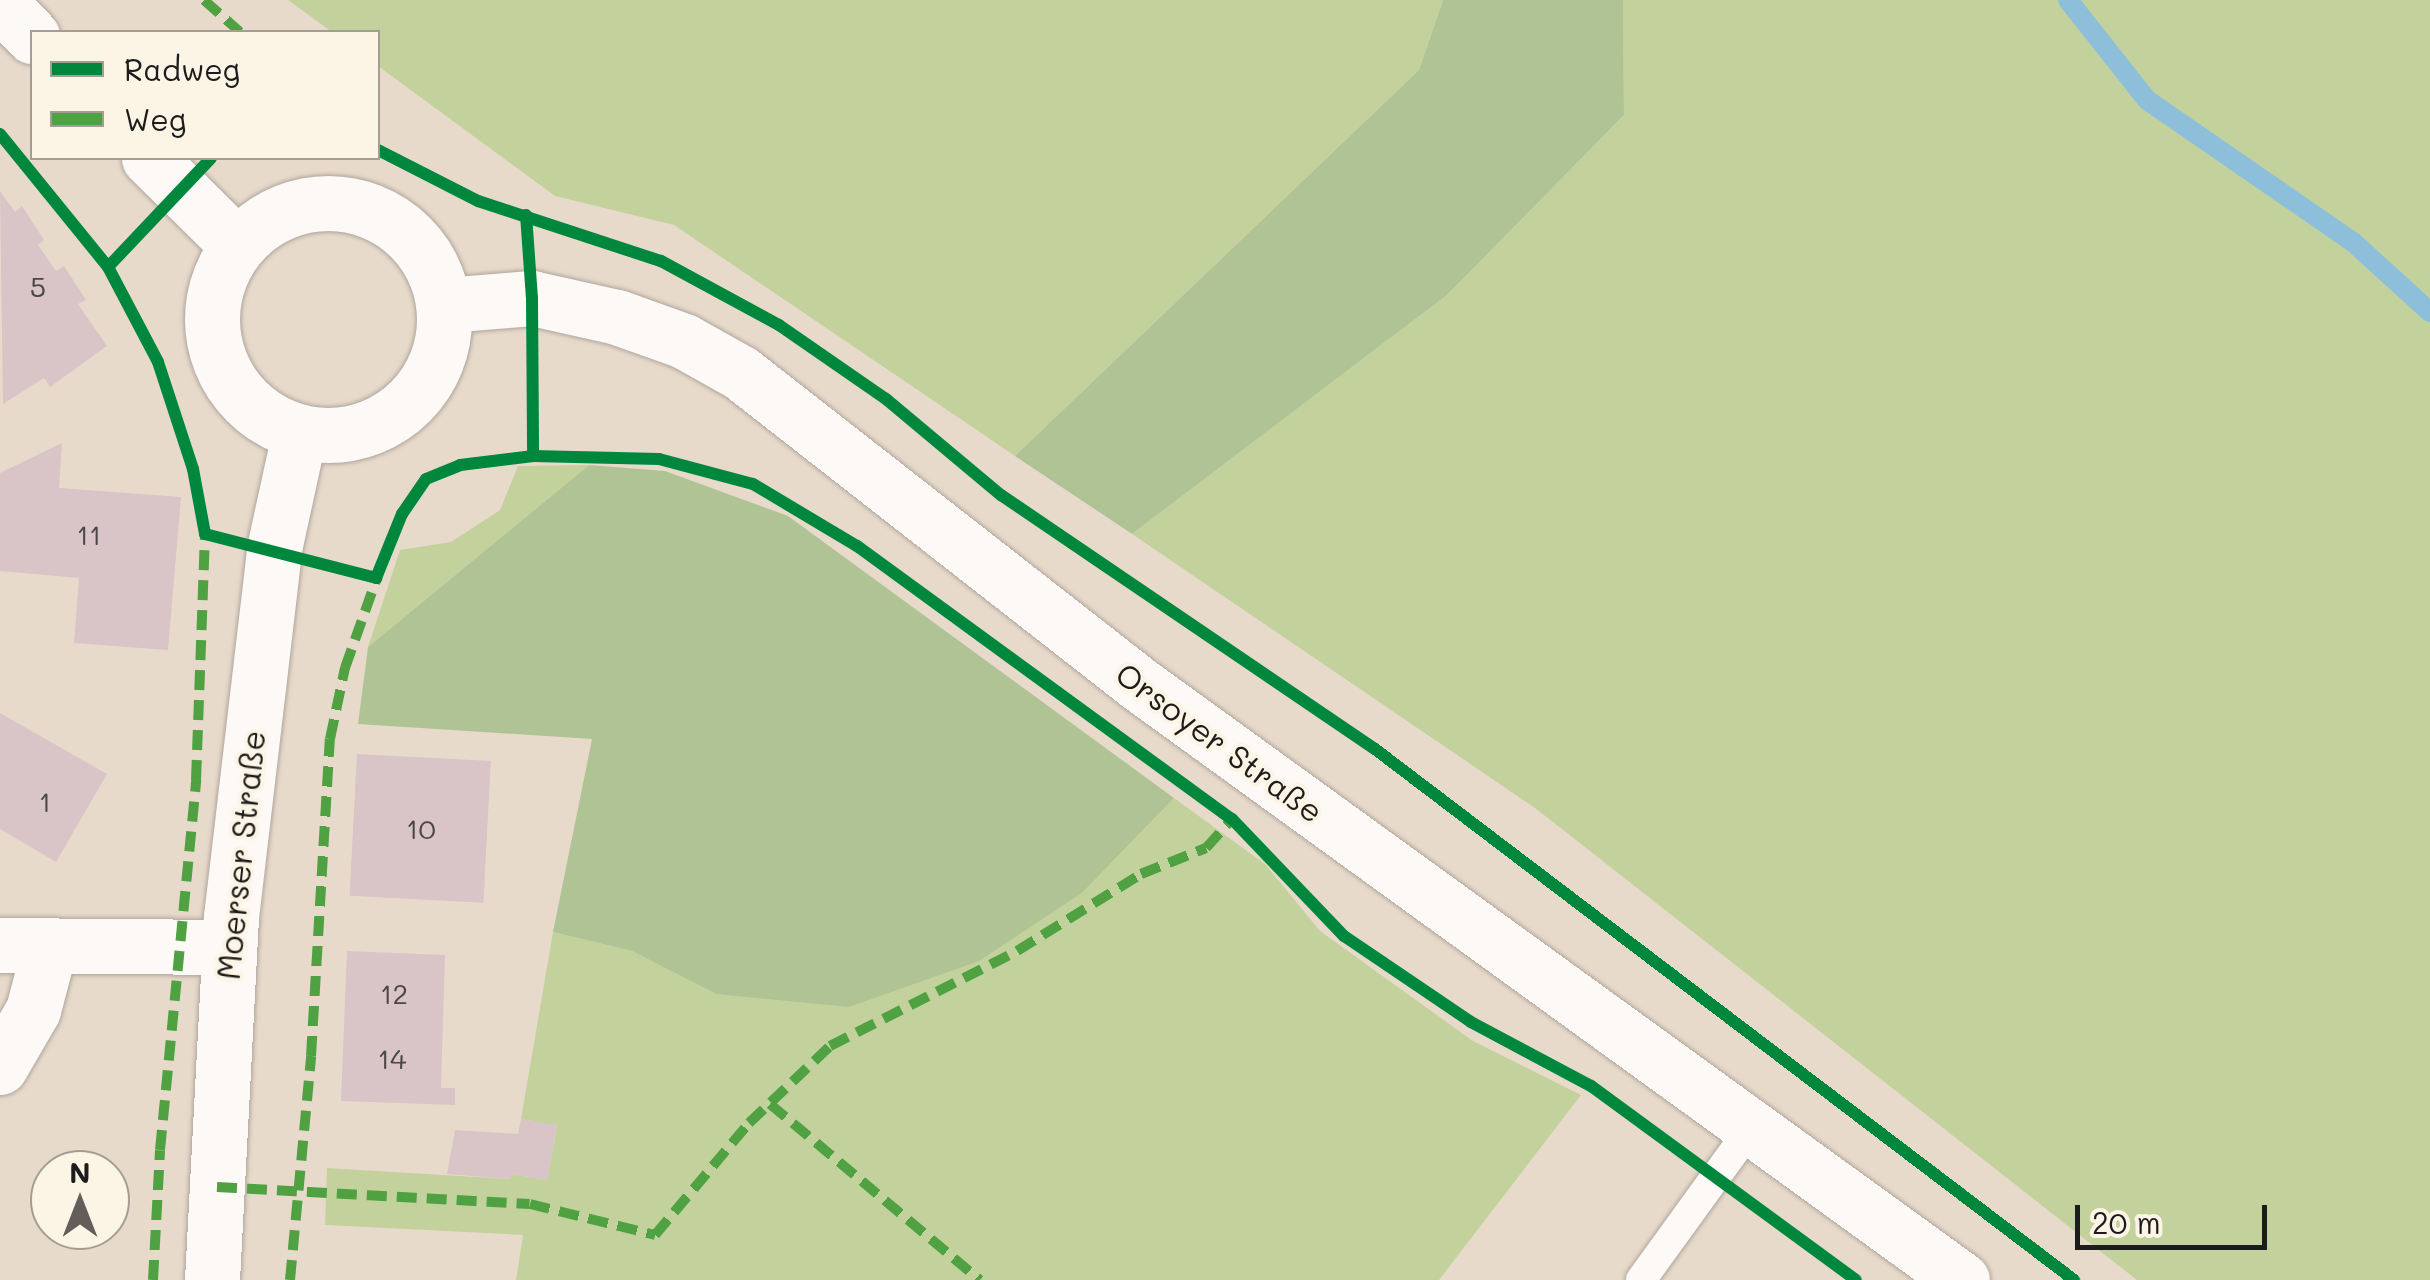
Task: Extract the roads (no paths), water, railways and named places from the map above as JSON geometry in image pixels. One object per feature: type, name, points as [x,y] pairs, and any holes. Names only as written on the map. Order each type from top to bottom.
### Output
[{"type":"street","points":[[0,2],[30,34]]},
{"type":"street","points":[[151,160],[238,245]]},
{"type":"street","points":[[318,203],[350,204],[384,217],[414,240],[435,270],[445,306],[442,351],[421,392],[388,420],[345,436],[299,434],[257,413],[226,378],[211,334],[215,286],[238,245],[260,224],[288,210],[318,203]]},
{"type":"street","name":"Orsoyer Straße","points":[[445,306],[532,298],[616,317],[684,341],[741,373],[1139,684],[1962,1280]]},
{"type":"street","name":"Moerser Straße","points":[[212,1280],[229,947],[274,549],[299,434]]},
{"type":"street","points":[[0,1067],[34,1010],[25,945],[229,947]]},
{"type":"lane","points":[[1641,1280],[1751,1128]]},
{"type":"waterway","points":[[2068,0],[2147,100],[2353,242],[2430,312]]}]
